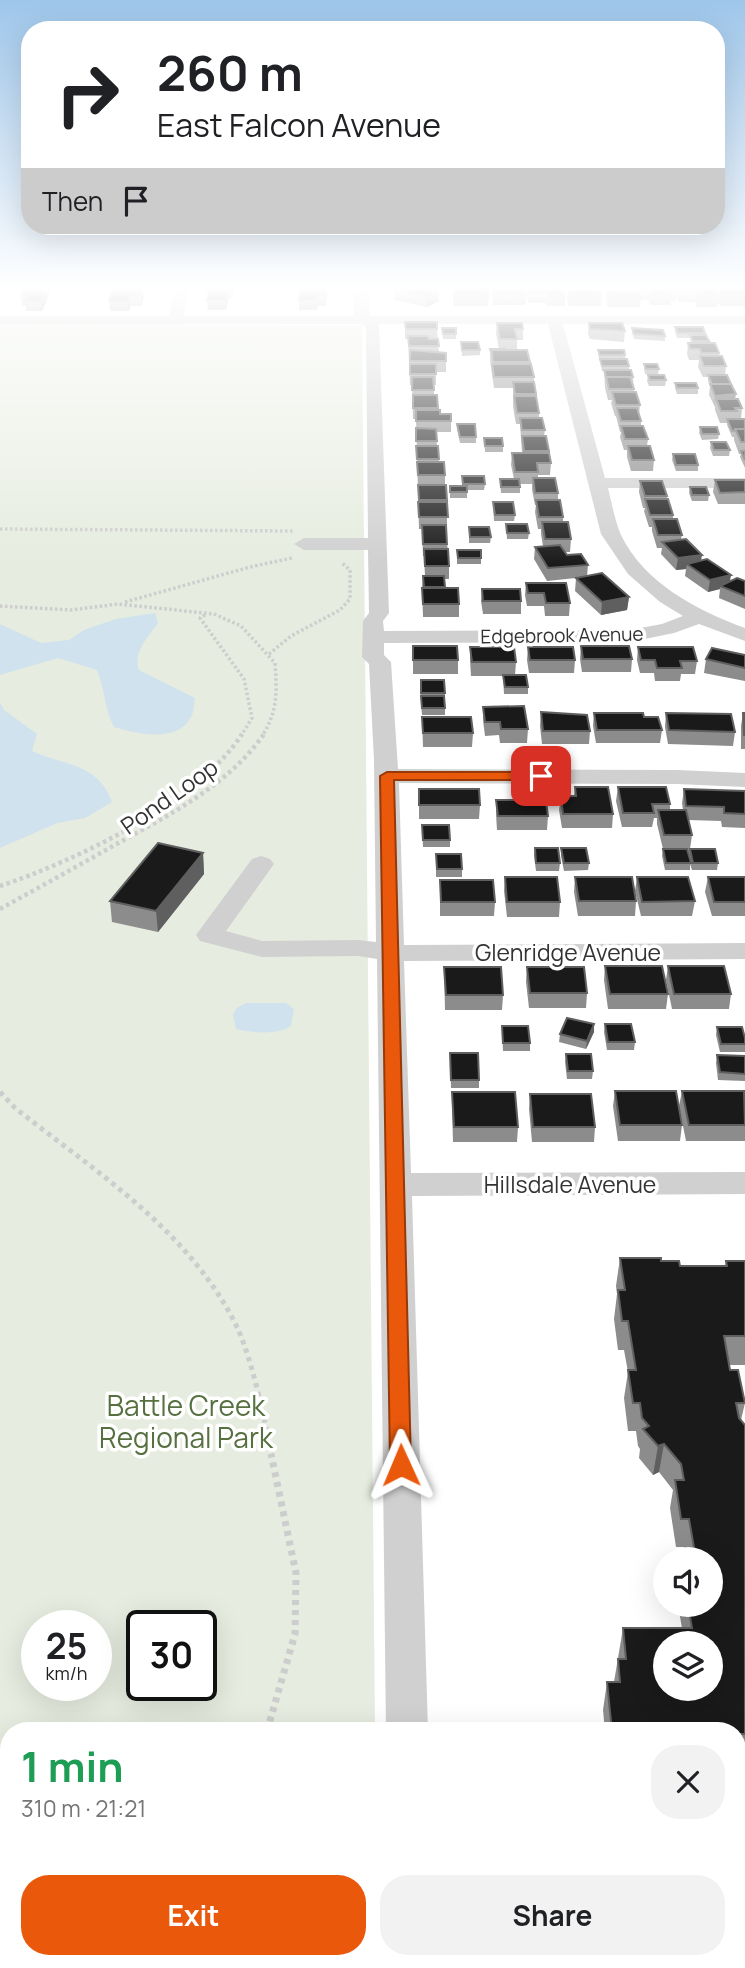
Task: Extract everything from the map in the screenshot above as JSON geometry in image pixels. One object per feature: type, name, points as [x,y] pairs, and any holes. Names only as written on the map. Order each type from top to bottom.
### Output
[{"type":"street","points":[[374,381],[379,613],[373,621],[380,645],[387,776],[407,1722]]},
{"type":"street","points":[[571,381],[611,534],[620,552],[650,584],[699,617],[745,635]]},
{"type":"street","points":[[599,483],[745,483]]},
{"type":"street","points":[[300,544],[379,544]]},
{"type":"street","name":"Edgebrook Avenue","points":[[380,645],[630,636],[652,633],[699,617]]},
{"type":"street","points":[[387,776],[677,776],[745,780]]},
{"type":"street","name":"Glenridge Avenue","points":[[261,864],[210,935],[262,949],[358,948],[392,953],[745,951]]},
{"type":"street","name":"Hillsdale Avenue","points":[[394,1185],[745,1183]]},
{"type":"path","points":[[0,529],[300,544]]},
{"type":"path","points":[[0,606],[71,610],[118,604],[175,592],[263,562],[300,544]]},
{"type":"path","points":[[269,654],[291,636],[340,610],[350,599],[350,570],[340,561]]},
{"type":"path","points":[[0,909],[173,813],[223,778],[254,748],[271,723],[277,688],[275,663],[241,626],[214,614],[118,604]]},
{"type":"path","name":"Pond Loop","points":[[0,886],[61,861],[120,832],[191,785],[228,754],[251,718],[248,688],[226,650],[204,626],[200,618],[206,615]]},
{"type":"path","points":[[0,1092],[15,1108],[150,1215],[190,1254],[237,1328],[261,1406],[296,1573],[295,1634],[270,1722]]},
{"type":"green space","name":"Battle Creek Regional Park","points":[[0,381],[363,381],[375,1722],[0,1722]]},
{"type":"water","points":[[155,613],[158,623],[142,645],[138,657],[139,670],[195,698],[192,715],[178,730],[145,734],[114,727],[97,670],[58,658],[0,675],[0,624],[41,643],[69,640],[84,630],[116,619]]},
{"type":"water","points":[[0,703],[4,710],[37,734],[32,751],[89,773],[106,789],[112,802],[85,818],[57,823],[0,848]]},
{"type":"water","points":[[246,1003],[286,1003],[294,1009],[291,1026],[279,1031],[265,1032],[236,1029],[233,1014]]},
{"type":"building","points":[[412,381],[433,381],[434,390],[412,390]]},
{"type":"building","points":[[607,381],[631,381],[634,389],[609,389]]},
{"type":"building","points":[[711,381],[730,381],[731,384],[712,384]]},
{"type":"building","points":[[513,382],[534,382],[536,394],[515,394]]},
{"type":"building","points":[[675,383],[696,383],[698,388],[677,388]]},
{"type":"building","points":[[710,384],[731,384],[736,394],[715,396]]},
{"type":"building","points":[[612,392],[636,392],[640,405],[616,405]]},
{"type":"building","points":[[413,395],[437,395],[438,408],[413,408]]},
{"type":"building","points":[[514,396],[536,396],[539,413],[517,413]]},
{"type":"building","points":[[716,399],[738,399],[742,408],[735,408],[737,411],[721,411]]},
{"type":"building","points":[[617,408],[637,408],[641,421],[621,421]]},
{"type":"building","points":[[416,410],[440,410],[440,414],[451,414],[451,421],[416,421]]},
{"type":"building","points":[[520,418],[542,418],[545,430],[522,430]]},
{"type":"building","points":[[727,419],[745,419],[745,429],[732,431]]},
{"type":"building","points":[[457,424],[475,424],[476,437],[460,437]]},
{"type":"building","points":[[621,426],[643,426],[648,439],[625,439]]},
{"type":"building","points":[[700,427],[717,427],[719,434],[702,434]]},
{"type":"building","points":[[416,428],[436,429],[437,441],[416,441]]},
{"type":"building","points":[[735,429],[745,429],[745,442],[741,442]]},
{"type":"building","points":[[522,436],[546,436],[549,451],[524,451]]},
{"type":"building","points":[[484,438],[502,438],[503,446],[485,446]]},
{"type":"building","points":[[711,442],[726,442],[730,450],[714,450]]},
{"type":"building","points":[[416,446],[438,446],[439,459],[417,459]]},
{"type":"building","points":[[628,446],[650,446],[654,460],[632,460]]},
{"type":"building","points":[[512,453],[549,453],[551,463],[537,463],[538,472],[515,472]]},
{"type":"building","points":[[673,454],[695,454],[698,465],[676,465]]},
{"type":"building","points":[[417,462],[444,462],[445,475],[418,475]]},
{"type":"building","points":[[462,476],[484,476],[485,484],[463,484]]},
{"type":"building","points":[[533,478],[555,478],[558,493],[535,493]]},
{"type":"building","points":[[500,479],[519,479],[520,487],[501,487]]},
{"type":"building","points":[[715,480],[745,480],[745,492],[720,493]]},
{"type":"building","points":[[640,481],[662,481],[667,496],[645,496]]},
{"type":"building","points":[[418,485],[446,485],[447,500],[419,500]]},
{"type":"building","points":[[450,486],[467,486],[467,492],[450,492]]},
{"type":"building","points":[[690,487],[706,487],[709,495],[692,495]]},
{"type":"building","points":[[645,499],[668,499],[673,515],[650,515]]},
{"type":"building","points":[[536,500],[560,500],[563,517],[539,517]]},
{"type":"building","points":[[418,502],[447,502],[448,517],[419,517]]},
{"type":"building","points":[[493,502],[513,502],[515,515],[495,515]]},
{"type":"building","points":[[653,519],[677,519],[682,535],[658,535]]},
{"type":"building","points":[[542,522],[568,522],[571,539],[545,539]]},
{"type":"building","points":[[506,524],[527,524],[529,533],[507,533]]},
{"type":"building","points":[[422,525],[446,525],[447,544],[423,544]]},
{"type":"building","points":[[469,527],[489,527],[491,537],[470,537]]},
{"type":"building","points":[[686,539],[702,555],[678,558],[662,542]]},
{"type":"building","points":[[560,545],[567,555],[581,554],[588,565],[548,568],[535,547]]},
{"type":"building","points":[[424,549],[448,549],[449,566],[425,566]]},
{"type":"building","points":[[457,550],[481,550],[481,558],[458,558]]},
{"type":"building","points":[[707,559],[731,575],[710,580],[687,564]]},
{"type":"building","points":[[602,573],[629,597],[602,602],[576,578]]},
{"type":"building","points":[[423,576],[444,576],[445,587],[424,587]]},
{"type":"building","points":[[737,578],[745,581],[745,596],[720,586]]},
{"type":"building","points":[[526,583],[566,583],[570,603],[546,603],[544,593],[528,593]]},
{"type":"building","points":[[422,588],[458,588],[459,604],[423,604]]},
{"type":"building","points":[[482,589],[520,589],[521,601],[483,601]]},
{"type":"building","points":[[413,646],[457,646],[458,660],[413,660]]},
{"type":"building","points":[[581,646],[629,646],[632,659],[583,659]]},
{"type":"building","points":[[470,647],[514,647],[516,662],[472,662]]},
{"type":"building","points":[[528,647],[573,647],[575,660],[530,660]]},
{"type":"building","points":[[638,647],[693,647],[697,661],[680,661],[682,668],[657,668],[655,660],[641,660]]},
{"type":"building","points":[[712,648],[745,655],[745,668],[706,659]]},
{"type":"building","points":[[503,675],[526,675],[528,687],[505,687]]},
{"type":"building","points":[[421,680],[444,680],[445,693],[421,693]]},
{"type":"building","points":[[421,696],[444,696],[445,708],[422,708]]},
{"type":"building","points":[[524,706],[528,729],[501,729],[500,722],[485,722],[483,707]]},
{"type":"building","points":[[541,712],[587,715],[590,731],[543,731]]},
{"type":"building","points":[[594,713],[643,713],[644,717],[658,717],[662,730],[597,730]]},
{"type":"building","points":[[666,713],[731,714],[735,732],[669,730]]},
{"type":"building","points":[[745,713],[745,735],[744,735]]},
{"type":"building","points":[[422,717],[471,717],[473,733],[423,733]]},
{"type":"building","points":[[517,786],[544,786],[548,816],[498,816],[496,800],[518,800]]},
{"type":"building","points":[[575,787],[608,787],[613,814],[563,814],[561,796],[576,796]]},
{"type":"building","points":[[618,787],[666,787],[670,804],[652,804],[654,813],[623,813]]},
{"type":"building","points":[[419,789],[479,789],[480,805],[419,805]]},
{"type":"building","points":[[684,789],[745,791],[745,814],[724,813],[724,807],[686,806]]},
{"type":"building","points":[[658,810],[686,810],[692,835],[664,835]]},
{"type":"building","points":[[422,825],[449,825],[450,840],[423,840]]},
{"type":"building","points":[[158,843],[203,853],[156,911],[110,901]]},
{"type":"building","points":[[535,848],[558,848],[560,863],[536,863]]},
{"type":"building","points":[[561,848],[586,848],[589,863],[564,863]]},
{"type":"building","points":[[663,849],[687,849],[691,863],[666,863]]},
{"type":"building","points":[[690,849],[715,849],[718,863],[693,863]]},
{"type":"building","points":[[436,854],[461,854],[462,869],[437,869]]},
{"type":"building","points":[[505,877],[557,877],[560,902],[507,902]]},
{"type":"building","points":[[575,877],[632,877],[636,901],[579,901]]},
{"type":"building","points":[[637,877],[688,877],[695,901],[642,902]]},
{"type":"building","points":[[708,877],[745,877],[745,902],[714,902]]},
{"type":"building","points":[[440,880],[493,880],[495,902],[441,902]]},
{"type":"building","points":[[605,966],[662,966],[668,994],[610,994]]},
{"type":"building","points":[[668,966],[724,966],[731,994],[674,994]]},
{"type":"building","points":[[444,967],[501,967],[503,995],[446,995]]},
{"type":"building","points":[[527,967],[584,967],[587,993],[530,993]]},
{"type":"building","points":[[567,1018],[594,1024],[587,1041],[560,1034]]},
{"type":"building","points":[[605,1024],[631,1024],[635,1042],[608,1042]]},
{"type":"building","points":[[502,1026],[528,1026],[530,1043],[503,1043]]},
{"type":"building","points":[[717,1027],[742,1027],[745,1044],[721,1044]]},
{"type":"building","points":[[450,1053],[478,1053],[479,1080],[451,1080]]},
{"type":"building","points":[[566,1054],[591,1054],[593,1071],[568,1071]]},
{"type":"building","points":[[717,1055],[745,1056],[745,1074],[720,1072]]},
{"type":"building","points":[[615,1091],[676,1091],[682,1125],[620,1125]]},
{"type":"building","points":[[682,1091],[744,1091],[745,1125],[689,1125]]},
{"type":"building","points":[[452,1092],[515,1092],[518,1127],[454,1127]]},
{"type":"building","points":[[530,1094],[591,1094],[595,1127],[533,1127]]},
{"type":"building","points":[[620,1258],[661,1258],[661,1261],[679,1261],[680,1266],[727,1266],[726,1261],[745,1261],[745,1336],[724,1336],[730,1370],[738,1370],[745,1403],[736,1403],[739,1418],[745,1425],[745,1722],[611,1722],[607,1682],[620,1682],[618,1659],[626,1659],[623,1628],[692,1628],[690,1617],[723,1617],[723,1547],[694,1547],[689,1519],[681,1519],[675,1480],[684,1480],[681,1464],[664,1444],[658,1446],[643,1429],[649,1426],[642,1418],[640,1403],[633,1403],[628,1370],[636,1370],[628,1321],[622,1321],[618,1290],[625,1290]]},
{"type":"route","points":[[401,1465],[387,776],[541,776]]}]
